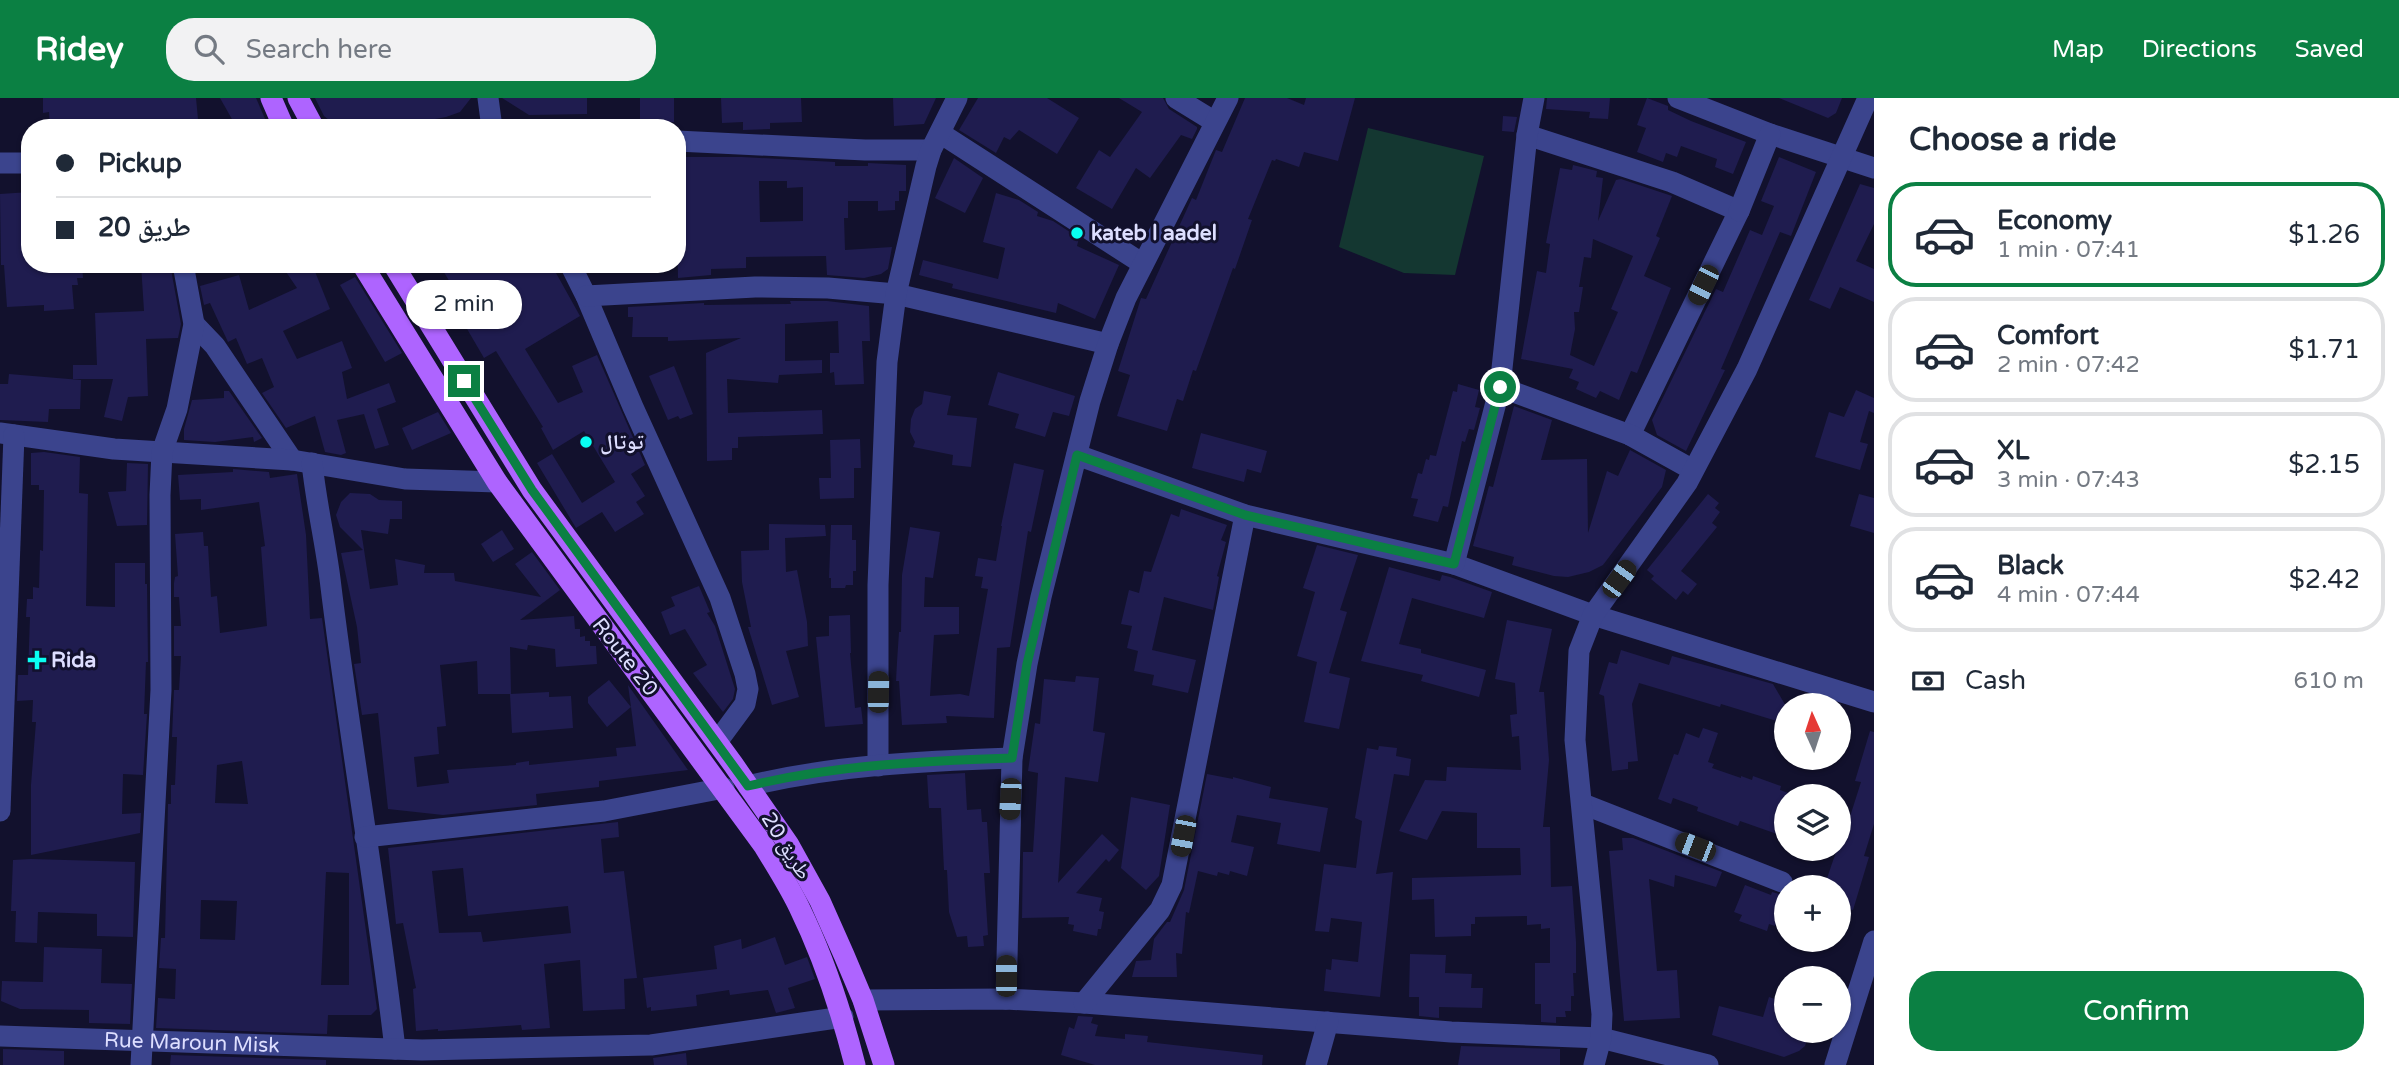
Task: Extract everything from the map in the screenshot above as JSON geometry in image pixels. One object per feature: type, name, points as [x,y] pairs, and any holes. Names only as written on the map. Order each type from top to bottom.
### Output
[{"type":"main road","points":[[271,98],[280,119]]},
{"type":"main road","points":[[298,98],[309,119]]},
{"type":"main road","name":"Route 20","points":[[368,273],[497,482],[764,846],[799,906],[825,966],[843,1017],[855,1065]]},
{"type":"main road","name":"طريق 20","points":[[399,273],[532,490],[789,845],[820,901],[863,1000],[884,1065]]},
{"type":"street","points":[[488,98],[491,119]]},
{"type":"street","points":[[878,766],[878,585],[887,362],[896,294],[935,142],[957,98]]},
{"type":"street","points":[[1176,98],[1215,122]]},
{"type":"street","points":[[1006,999],[1012,758],[1027,664],[1077,455],[1108,344],[1126,298],[1228,98]]},
{"type":"street","points":[[1454,564],[1500,387],[1527,135],[1534,98]]},
{"type":"street","points":[[1678,98],[1770,134],[1874,168]]},
{"type":"street","points":[[1594,1065],[1601,1038],[1602,1014],[1575,740],[1579,651],[1593,615],[1693,470],[1747,369],[1868,98]]},
{"type":"street","points":[[1630,435],[1739,211],[1770,134]]},
{"type":"street","points":[[1527,135],[1672,182],[1739,211]]},
{"type":"street","points":[[686,141],[865,150],[935,142],[1143,264]]},
{"type":"street","points":[[0,163],[21,163]]},
{"type":"street","points":[[141,1065],[161,690],[162,452],[177,409],[194,324],[185,273]]},
{"type":"street","points":[[574,273],[720,597],[745,674],[748,689],[745,704],[717,742]]},
{"type":"street","points":[[586,296],[755,287],[828,288],[896,294],[1108,344]]},
{"type":"street","points":[[194,324],[215,345],[302,461],[365,837],[395,1049]]},
{"type":"street","points":[[1500,387],[1630,435],[1693,470]]},
{"type":"street","points":[[0,811],[7,434],[114,449],[302,461],[405,479],[497,482]]},
{"type":"street","points":[[1077,455],[1245,515],[1454,564],[1593,615],[1874,702]]},
{"type":"street","points":[[1084,1003],[1160,910],[1172,885],[1245,515]]},
{"type":"street","points":[[748,786],[878,766],[1012,758]]},
{"type":"street","points":[[365,837],[604,811],[724,788]]},
{"type":"street","points":[[1583,804],[1774,879]]},
{"type":"street","points":[[1835,1065],[1874,941]]},
{"type":"street","points":[[863,1000],[1006,999],[1084,1003],[1451,1032],[1601,1038],[1708,1065]]},
{"type":"street","name":"Rue Maroun Misk","points":[[0,1036],[395,1049],[421,1058],[651,1045],[843,1017]]},
{"type":"street","points":[[1316,1065],[1328,1022]]},
{"type":"green space","points":[[1368,128],[1484,156],[1455,275],[1404,273],[1339,247]]},
{"type":"building","points":[[43,98],[196,98],[198,119],[49,119],[49,112],[43,113]]},
{"type":"building","points":[[220,98],[256,98],[265,119],[232,119]]},
{"type":"building","points":[[315,98],[471,98],[460,112],[435,119],[328,119]]},
{"type":"building","points":[[502,98],[587,98],[587,114],[529,115]]},
{"type":"building","points":[[640,98],[674,98],[674,119],[640,119]]},
{"type":"building","points":[[721,98],[801,98],[802,122],[770,123],[770,129],[743,130],[743,122],[722,123]]},
{"type":"building","points":[[893,98],[936,98],[924,124],[894,126]]},
{"type":"building","points":[[978,98],[1047,98],[1079,118],[1057,154],[1019,130],[1010,140],[1004,137],[996,153],[959,130]]},
{"type":"building","points":[[1119,98],[1163,98],[1169,109],[1197,129],[1192,139],[1181,135],[1150,178],[1136,168],[1112,209],[1076,188],[1099,150],[1110,157],[1142,112]]},
{"type":"building","points":[[1245,98],[1287,98],[1304,105],[1306,98],[1355,98],[1338,161],[1304,152],[1299,167],[1272,160],[1248,219],[1252,220],[1196,371],[1193,370],[1183,401],[1177,399],[1167,431],[1117,416],[1130,375],[1118,371],[1141,298],[1146,299],[1192,198],[1196,200],[1216,150],[1222,152]]},
{"type":"building","points":[[1547,98],[1610,98],[1608,119],[1589,118],[1590,112],[1546,109]]},
{"type":"building","points":[[1647,98],[1668,106],[1668,110],[1691,121],[1746,142],[1733,174],[1715,167],[1717,159],[1681,146],[1677,157],[1666,153],[1663,162],[1637,152],[1646,128],[1637,125]]},
{"type":"building","points":[[1779,98],[1842,98],[1836,113],[1828,118]]},
{"type":"building","points":[[1503,116],[1517,117],[1514,132],[1502,131]]},
{"type":"building","points":[[686,157],[835,162],[835,166],[868,166],[868,163],[906,165],[906,191],[899,191],[895,210],[878,211],[878,201],[848,201],[848,218],[844,218],[845,250],[892,247],[888,269],[881,274],[864,278],[827,275],[826,256],[746,257],[746,268],[711,269],[711,275],[678,278],[678,273],[686,273]],"holes":[[[759,181],[787,181],[787,188],[803,187],[803,221],[760,222]]]},
{"type":"building","points":[[1779,157],[1816,172],[1791,236],[1780,232],[1721,369],[1725,370],[1686,451],[1657,435],[1652,420],[1716,289],[1723,292],[1750,230],[1762,235],[1774,206],[1761,201]]},
{"type":"building","points":[[954,158],[983,178],[965,213],[935,198]]},
{"type":"building","points":[[1573,165],[1597,171],[1596,177],[1603,178],[1598,221],[1616,180],[1621,179],[1672,196],[1656,236],[1660,238],[1644,276],[1671,288],[1637,373],[1631,371],[1619,400],[1600,391],[1596,398],[1576,389],[1579,382],[1569,378],[1573,369],[1521,359],[1537,271],[1546,273],[1550,244],[1546,243],[1560,168],[1572,170]],"holes":[[[1593,239],[1633,256],[1611,309],[1618,312],[1594,366],[1570,355],[1575,329],[1574,312],[1579,312],[1583,287],[1579,287],[1584,257],[1591,258]]]},
{"type":"building","points":[[1860,184],[1874,188],[1874,224],[1856,261],[1874,269],[1874,302],[1840,287],[1830,309],[1809,300]]},
{"type":"building","points":[[21,193],[21,273],[83,273],[83,278],[77,278],[78,285],[72,285],[74,309],[44,311],[44,305],[7,307],[4,265],[1,265],[0,194]]},
{"type":"building","points":[[996,193],[1019,200],[1038,212],[1037,216],[1053,221],[1079,238],[1077,246],[1119,265],[1095,319],[1058,303],[1056,313],[952,288],[953,284],[919,275],[923,260],[998,279],[1005,248],[983,242]]},
{"type":"building","points":[[142,273],[172,273],[181,324],[178,338],[146,339],[148,396],[128,397],[122,421],[104,417],[113,379],[73,379],[73,365],[97,365],[95,313],[144,311]]},
{"type":"building","points":[[287,273],[316,273],[330,309],[283,331],[297,359],[342,341],[352,368],[342,372],[347,399],[389,383],[396,402],[377,409],[389,445],[375,449],[364,414],[337,420],[346,453],[341,455],[325,452],[315,416],[286,428],[262,393],[274,387],[262,358],[247,364],[236,338],[228,342],[210,303],[204,305],[200,286],[239,275],[249,310],[297,288]]},
{"type":"building","points":[[444,273],[556,273],[580,316],[525,349],[558,403],[583,392],[572,366],[597,355],[645,465],[631,474],[645,496],[636,502],[644,514],[615,532],[602,512],[576,528],[537,463],[552,454],[582,503],[615,482],[584,431],[553,450],[541,428],[543,427],[496,351],[484,358],[463,322],[471,317]]},
{"type":"building","points":[[355,277],[402,353],[385,362],[340,285]]},
{"type":"building","points":[[790,301],[827,301],[869,306],[870,341],[862,341],[864,384],[835,385],[834,372],[830,373],[830,353],[839,353],[838,321],[785,324],[785,361],[822,360],[822,373],[779,375],[778,383],[727,379],[728,413],[822,410],[823,434],[738,437],[738,448],[732,448],[732,460],[707,461],[706,353],[741,338],[668,341],[668,337],[632,337],[633,317],[628,317],[628,307],[704,303],[791,304]]},
{"type":"building","points":[[674,366],[693,414],[668,420],[649,376]]},
{"type":"building","points":[[998,372],[1075,396],[1069,416],[1053,412],[1045,437],[1015,428],[1019,414],[988,405]]},
{"type":"building","points":[[9,374],[81,380],[80,409],[49,409],[48,422],[0,420],[0,384],[8,384]]},
{"type":"building","points":[[1458,384],[1479,390],[1475,407],[1480,408],[1474,430],[1469,429],[1465,442],[1462,441],[1448,507],[1443,506],[1438,522],[1413,516],[1418,499],[1411,498],[1418,473],[1422,474],[1426,459],[1429,460],[1430,455],[1436,456],[1453,391],[1457,392]]},
{"type":"building","points":[[1856,390],[1874,398],[1874,413],[1869,411],[1860,442],[1868,444],[1860,470],[1815,457],[1829,412],[1844,417]]},
{"type":"building","points":[[224,391],[229,391],[262,438],[254,442],[253,437],[215,442],[184,440],[184,429],[192,400],[224,398]]},
{"type":"building","points":[[924,391],[951,396],[947,415],[977,418],[971,467],[952,465],[953,455],[913,447],[915,442],[910,432],[911,419],[915,409],[922,404]]},
{"type":"building","points":[[1514,406],[1552,420],[1541,460],[1587,459],[1588,533],[1607,471],[1618,476],[1630,450],[1666,470],[1662,487],[1603,565],[1568,577],[1554,576],[1512,565],[1514,557],[1473,546],[1489,486],[1493,487]]},
{"type":"building","points":[[438,412],[451,433],[412,450],[402,428]]},
{"type":"building","points":[[1201,433],[1267,451],[1261,473],[1247,469],[1244,482],[1192,468]]},
{"type":"building","points":[[860,439],[861,468],[854,468],[854,498],[820,499],[819,478],[831,478],[830,440]]},
{"type":"building","points":[[31,453],[80,457],[79,493],[88,494],[86,606],[115,607],[115,563],[145,563],[148,662],[144,714],[147,714],[143,775],[123,774],[122,814],[141,813],[140,833],[31,855],[31,785],[36,722],[32,722],[33,700],[17,701],[18,675],[28,675],[30,617],[26,617],[27,599],[33,599],[33,587],[39,588],[40,550],[43,551],[44,490],[39,490],[39,485],[31,485]]},
{"type":"building","points":[[127,463],[148,464],[147,525],[117,526],[108,492],[126,491]]},
{"type":"building","points":[[1014,463],[1044,470],[1031,532],[1028,531],[1010,647],[997,648],[994,718],[946,716],[947,723],[902,725],[899,681],[896,681],[901,632],[902,575],[910,527],[940,532],[933,578],[925,577],[924,607],[959,607],[959,634],[934,635],[930,696],[969,696],[988,589],[981,588],[983,577],[975,576],[978,558],[996,561]]},
{"type":"building","points":[[233,469],[269,472],[270,478],[297,474],[306,535],[310,619],[322,618],[377,1009],[371,1015],[328,1015],[327,1034],[156,1028],[158,998],[175,999],[176,969],[159,968],[161,938],[165,938],[168,804],[171,804],[171,785],[175,785],[177,737],[172,737],[174,690],[179,690],[181,656],[174,656],[174,626],[181,626],[179,597],[174,597],[175,577],[178,576],[175,534],[203,532],[204,546],[208,546],[211,597],[217,596],[220,633],[267,626],[261,547],[265,546],[259,502],[201,510],[201,499],[180,500],[178,475],[233,472]],"holes":[[[242,761],[248,804],[215,803],[217,765]],[[326,872],[349,873],[349,985],[321,985]],[[201,900],[237,901],[235,940],[200,939]]]},
{"type":"building","points":[[350,493],[370,494],[379,500],[402,501],[402,519],[390,519],[388,534],[361,530],[370,589],[398,585],[395,559],[425,565],[424,573],[454,573],[455,581],[541,597],[515,564],[532,552],[560,590],[520,620],[574,616],[575,629],[580,629],[580,637],[585,636],[585,641],[590,641],[590,646],[596,646],[597,664],[556,667],[555,649],[528,645],[527,650],[510,647],[511,694],[478,694],[477,661],[440,665],[446,726],[437,727],[439,754],[414,757],[417,787],[449,783],[447,770],[516,765],[529,761],[529,765],[617,756],[616,748],[636,746],[628,685],[688,770],[599,781],[599,787],[536,794],[537,805],[443,815],[388,809],[378,713],[362,715],[354,664],[361,663],[357,627],[341,553],[363,550],[340,527],[336,515],[341,502]]},
{"type":"building","points":[[1708,494],[1719,503],[1715,508],[1720,512],[1712,523],[1717,527],[1681,571],[1697,584],[1688,595],[1683,591],[1676,600],[1651,579],[1654,576],[1647,570]]},
{"type":"building","points":[[1859,494],[1874,498],[1874,533],[1850,526]]},
{"type":"building","points":[[1181,509],[1227,525],[1221,540],[1226,542],[1217,576],[1219,577],[1213,610],[1164,597],[1152,650],[1196,660],[1188,693],[1152,685],[1154,675],[1134,671],[1138,651],[1127,648],[1132,626],[1121,624],[1129,590],[1139,593],[1144,571],[1151,572],[1171,514],[1179,517]]},
{"type":"building","points":[[769,524],[825,525],[826,536],[785,538],[786,572],[797,570],[807,622],[808,646],[786,651],[799,697],[772,705],[748,627],[751,627],[742,582],[741,551],[769,550]]},
{"type":"building","points":[[831,525],[852,525],[852,540],[856,540],[853,585],[846,585],[845,588],[831,588]]},
{"type":"building","points":[[502,530],[514,549],[493,562],[481,544]]},
{"type":"building","points":[[1317,545],[1358,555],[1340,610],[1347,612],[1329,673],[1350,678],[1339,729],[1304,722],[1317,662],[1297,656],[1315,592],[1303,588]]},
{"type":"building","points":[[1389,567],[1440,581],[1442,575],[1492,592],[1484,618],[1412,598],[1399,644],[1421,649],[1421,653],[1486,670],[1479,697],[1421,681],[1423,675],[1361,661]]},
{"type":"building","points":[[699,586],[735,689],[733,699],[723,712],[693,673],[707,665],[685,629],[670,635],[661,612],[675,606],[671,597]]},
{"type":"building","points":[[850,615],[855,708],[861,707],[863,724],[825,727],[816,637],[829,636],[829,616]]},
{"type":"building","points":[[1507,620],[1552,629],[1539,692],[1544,692],[1549,760],[1543,827],[1550,827],[1551,887],[1572,886],[1576,942],[1576,973],[1573,973],[1574,996],[1571,996],[1571,1011],[1565,1011],[1566,1017],[1556,1017],[1556,1023],[1541,1022],[1541,1004],[1535,1004],[1535,963],[1550,963],[1550,928],[1541,929],[1541,924],[1527,925],[1527,916],[1475,917],[1475,924],[1471,924],[1471,936],[1435,937],[1434,899],[1412,900],[1412,878],[1521,875],[1520,848],[1477,848],[1477,813],[1442,811],[1427,840],[1399,831],[1425,780],[1446,781],[1447,767],[1521,770],[1519,736],[1512,737],[1510,715],[1517,714],[1515,683],[1495,679]]},
{"type":"building","points":[[1621,650],[1669,665],[1672,656],[1773,684],[1778,693],[1774,693],[1774,720],[1639,683],[1632,704],[1638,761],[1628,762],[1628,769],[1612,771],[1604,696],[1599,694],[1609,662],[1617,664]]},
{"type":"building","points":[[1076,676],[1099,678],[1093,731],[1105,733],[1098,782],[1065,777],[1058,883],[1102,834],[1119,850],[1109,862],[1106,859],[1076,893],[1102,898],[1099,911],[1104,912],[1097,936],[1073,931],[1074,925],[1068,924],[1069,917],[1022,918],[1023,852],[1033,852],[1038,773],[1028,771],[1035,723],[1040,724],[1044,679],[1075,682]]},
{"type":"building","points":[[609,680],[631,707],[607,727],[588,703],[588,697]]},
{"type":"building","points":[[549,692],[549,697],[571,696],[573,728],[512,733],[510,694]]},
{"type":"building","points":[[1703,728],[1718,733],[1708,762],[1714,764],[1712,768],[1741,778],[1752,780],[1753,776],[1775,784],[1774,833],[1740,821],[1738,826],[1697,811],[1698,807],[1673,798],[1671,804],[1658,799],[1674,754],[1678,755],[1686,733],[1699,738]]},
{"type":"building","points":[[1870,731],[1874,732],[1874,824],[1864,856],[1869,857],[1853,910],[1851,875],[1828,875],[1833,861],[1851,861],[1851,813],[1861,782],[1855,781]]},
{"type":"building","points":[[1379,746],[1397,748],[1396,756],[1411,759],[1409,776],[1394,774],[1376,874],[1393,872],[1380,997],[1324,991],[1326,969],[1331,970],[1332,959],[1358,962],[1362,922],[1331,918],[1329,932],[1315,931],[1324,864],[1356,868],[1362,821],[1355,818],[1367,748],[1378,750]]},
{"type":"building","points":[[965,773],[967,810],[981,809],[982,822],[987,822],[990,873],[984,873],[988,935],[983,936],[984,946],[968,947],[967,936],[957,937],[949,912],[941,808],[929,808],[927,775]]},
{"type":"building","points":[[1207,774],[1233,777],[1271,787],[1269,798],[1328,808],[1320,852],[1277,844],[1281,823],[1237,815],[1231,842],[1254,847],[1247,876],[1230,871],[1229,875],[1218,872],[1217,876],[1198,871],[1189,913],[1186,912],[1182,954],[1176,953],[1177,977],[1132,977],[1136,961],[1151,960],[1154,939],[1167,922],[1170,922],[1184,890]]},
{"type":"building","points":[[1131,797],[1170,805],[1159,876],[1146,890],[1121,868]]},
{"type":"building","points":[[618,822],[619,837],[601,839],[604,873],[624,871],[637,978],[624,979],[625,1009],[583,1011],[580,960],[544,964],[550,1028],[522,1030],[521,1025],[416,1031],[413,989],[416,988],[403,923],[396,924],[388,848]],"holes":[[[463,868],[468,916],[568,906],[571,933],[483,942],[481,932],[439,933],[432,871]]]},
{"type":"building","points":[[1622,838],[1633,838],[1722,872],[1716,887],[1675,875],[1674,887],[1649,879],[1657,971],[1677,970],[1680,1018],[1624,1021],[1609,851],[1623,850]]},
{"type":"building","points":[[13,860],[135,862],[133,937],[97,936],[97,914],[38,912],[37,943],[15,942],[16,911],[11,911]]},
{"type":"building","points":[[1745,885],[1771,895],[1774,893],[1774,926],[1769,924],[1767,931],[1739,921],[1742,915],[1734,912]]},
{"type":"building","points":[[775,937],[785,965],[807,957],[815,979],[788,988],[795,1008],[776,1013],[768,990],[730,995],[729,990],[696,995],[697,1006],[651,1011],[651,1007],[647,1008],[643,978],[717,969],[714,946],[741,939],[742,949]]},
{"type":"building","points":[[44,947],[102,949],[101,983],[132,984],[130,1024],[89,1023],[89,1010],[20,1009],[1,1001],[2,981],[43,982]]},
{"type":"building","points":[[1410,954],[1446,955],[1445,973],[1472,974],[1471,988],[1483,988],[1482,1008],[1439,1007],[1439,1018],[1419,1016],[1419,997],[1409,997]]},
{"type":"building","points":[[1769,997],[1774,999],[1774,1043],[1806,1043],[1805,1046],[1784,1057],[1712,1035],[1719,1006],[1763,1017]]},
{"type":"building","points":[[1078,1016],[1093,1017],[1091,1023],[1098,1025],[1095,1036],[1125,1039],[1125,1034],[1148,1036],[1147,1042],[1263,1055],[1262,1065],[1095,1065],[1061,1055],[1069,1027],[1074,1029]]},
{"type":"building","points":[[1461,1046],[1560,1049],[1560,1065],[1458,1065]]},
{"type":"building","points":[[3,1049],[64,1051],[64,1065],[3,1065]]},
{"type":"building","points":[[686,1053],[687,1065],[654,1065],[653,1058]]},
{"type":"building","points":[[171,1055],[326,1060],[326,1065],[170,1065]]},
{"type":"place","name":"kateb l aadel","points":[[1077,233]]},
{"type":"place","name":"توتال","points":[[586,442]]},
{"type":"place","name":"Rida","points":[[37,660]]},
{"type":"route","points":[[464,381],[532,490],[748,786],[767,781],[902,763],[1012,758],[1041,597],[1077,455],[1245,515],[1454,564],[1500,387]]}]
